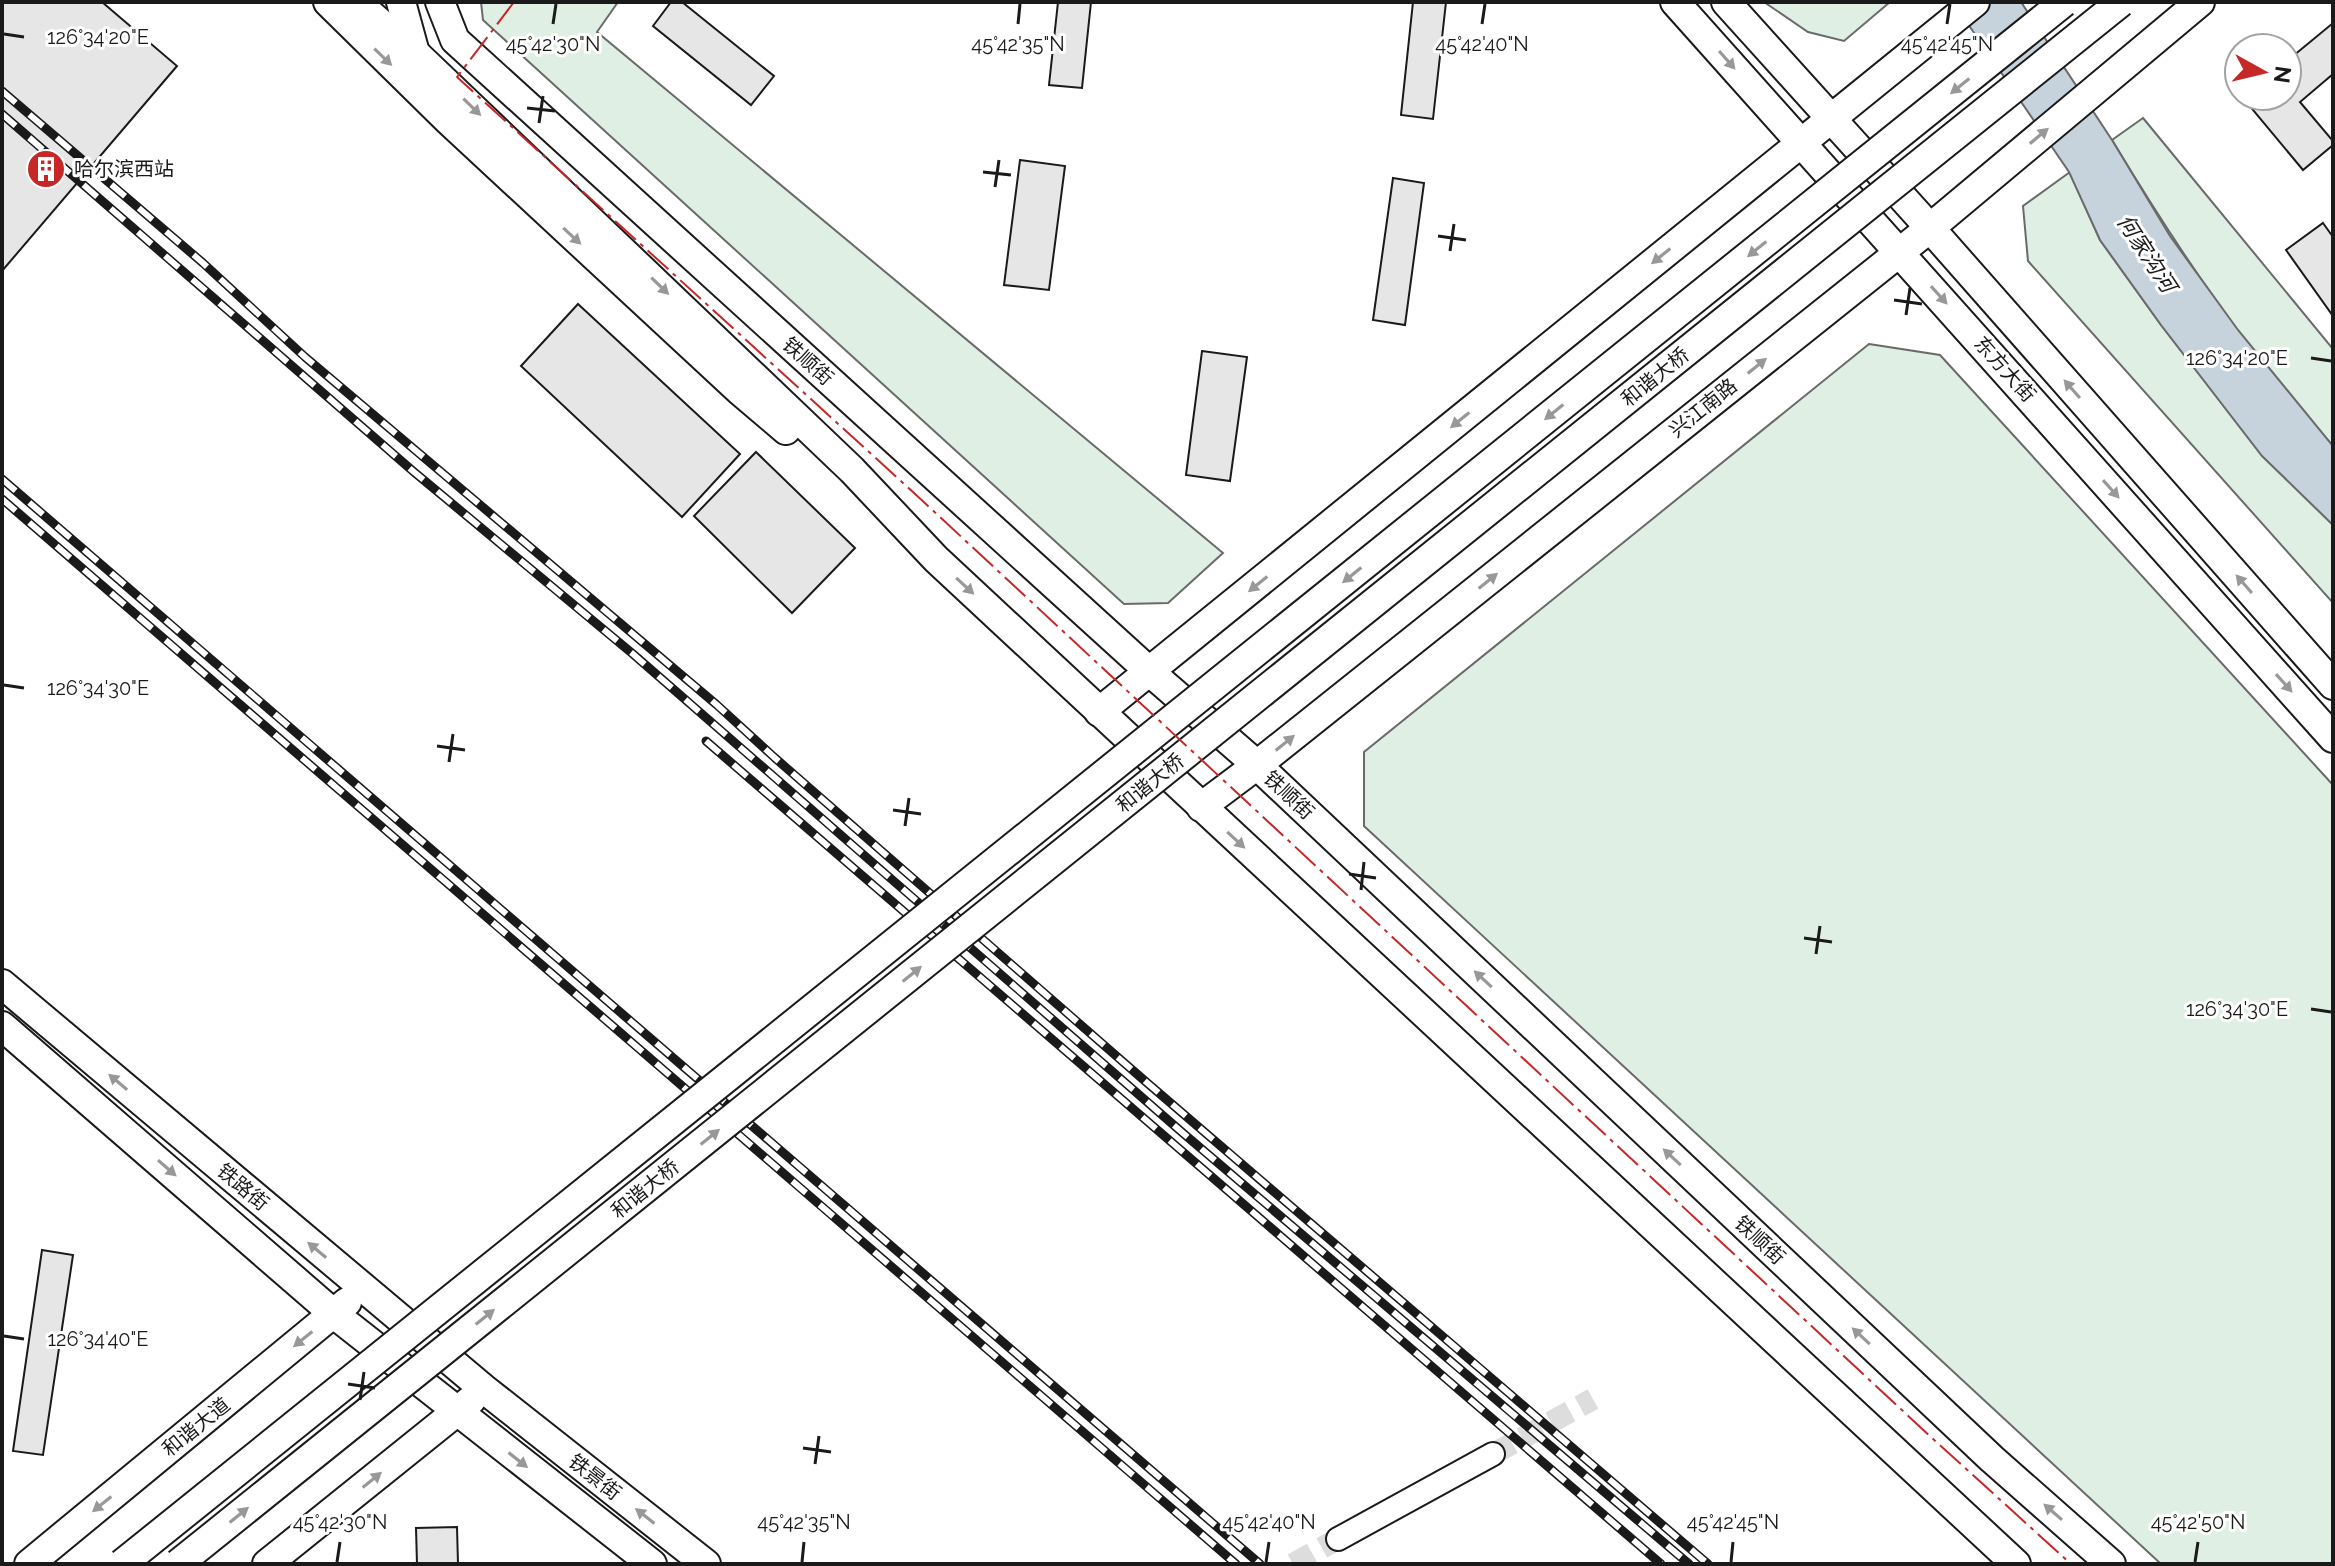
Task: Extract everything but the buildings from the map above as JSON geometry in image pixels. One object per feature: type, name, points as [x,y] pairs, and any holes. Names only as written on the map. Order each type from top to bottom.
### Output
[{"type":"main road","points":[[328,2],[449,121],[739,390],[936,559],[2016,1564]]},
{"type":"main road","points":[[356,2],[415,53],[852,470],[936,559]]},
{"type":"main road","points":[[401,2],[415,53]]},
{"type":"main road","name":"铁顺街","points":[[440,2],[455,40],[1150,672],[1257,765],[1992,1459],[2111,1564]]},
{"type":"main road","name":"东方大街","points":[[1675,2],[2333,738]]},
{"type":"main road","name":"东方大街","points":[[1726,2],[2333,685]]},
{"type":"main road","points":[[1099,712],[1975,2]]},
{"type":"main road","name":"和谐大桥","points":[[122,1564],[2064,2]]},
{"type":"main road","name":"和谐大桥","points":[[178,1564],[2121,2]]},
{"type":"main road","name":"兴江南路","points":[[1201,807],[1930,228],[2191,10]]},
{"type":"main road","name":"铁路街","points":[[2,984],[484,1389]]},
{"type":"main road","name":"铁路街","points":[[2,1026],[334,1314],[457,1412]]},
{"type":"main road","name":"和谐大道","points":[[29,1564],[362,1288]]},
{"type":"main road","points":[[267,1564],[484,1389]]},
{"type":"main road","name":"铁景街","points":[[484,1389],[706,1564]]},
{"type":"main road","name":"铁景街","points":[[457,1412],[652,1564]]},
{"type":"lane","points":[[1338,1539],[1493,1454]]},
{"type":"green space","points":[[481,2],[618,2],[597,32],[1223,553],[1168,603],[1124,604],[483,20]]},
{"type":"green space","points":[[1764,2],[1890,2],[1844,41],[1808,32]]},
{"type":"green space","points":[[2143,118],[2333,349],[2333,446],[2272,375],[2215,299],[2112,140]]},
{"type":"green space","points":[[2070,172],[2100,240],[2161,325],[2262,455],[2333,525],[2333,603],[2028,261],[2023,206]]},
{"type":"green space","points":[[1869,344],[1940,355],[2333,785],[2333,1564],[2161,1564],[1364,826],[1364,752]]},
{"type":"water","name":"何家沟河","points":[[1953,2],[2021,2],[2112,140],[2170,236],[2238,330],[2333,446],[2333,525],[2262,456],[2161,325],[2100,240],[2069,172]]},
{"type":"tunnel","points":[[1493,1454],[1593,1399]]},
{"type":"tunnel","points":[[1293,1564],[1338,1539]]},
{"type":"railway","points":[[2,91],[203,263],[305,357],[717,705],[1145,1081],[1708,1564]]},
{"type":"railway","points":[[2,114],[414,472],[633,654],[1184,1134],[1689,1564]]},
{"type":"railway","points":[[2,479],[1260,1564]]},
{"type":"railway","points":[[2,499],[1236,1564]]},
{"type":"railway","points":[[706,741],[1661,1564]]},
{"type":"power","points":[[514,2],[457,77],[913,492],[2071,1564]]},
{"type":"place","name":"哈尔滨西站","points":[[46,169]]}]
